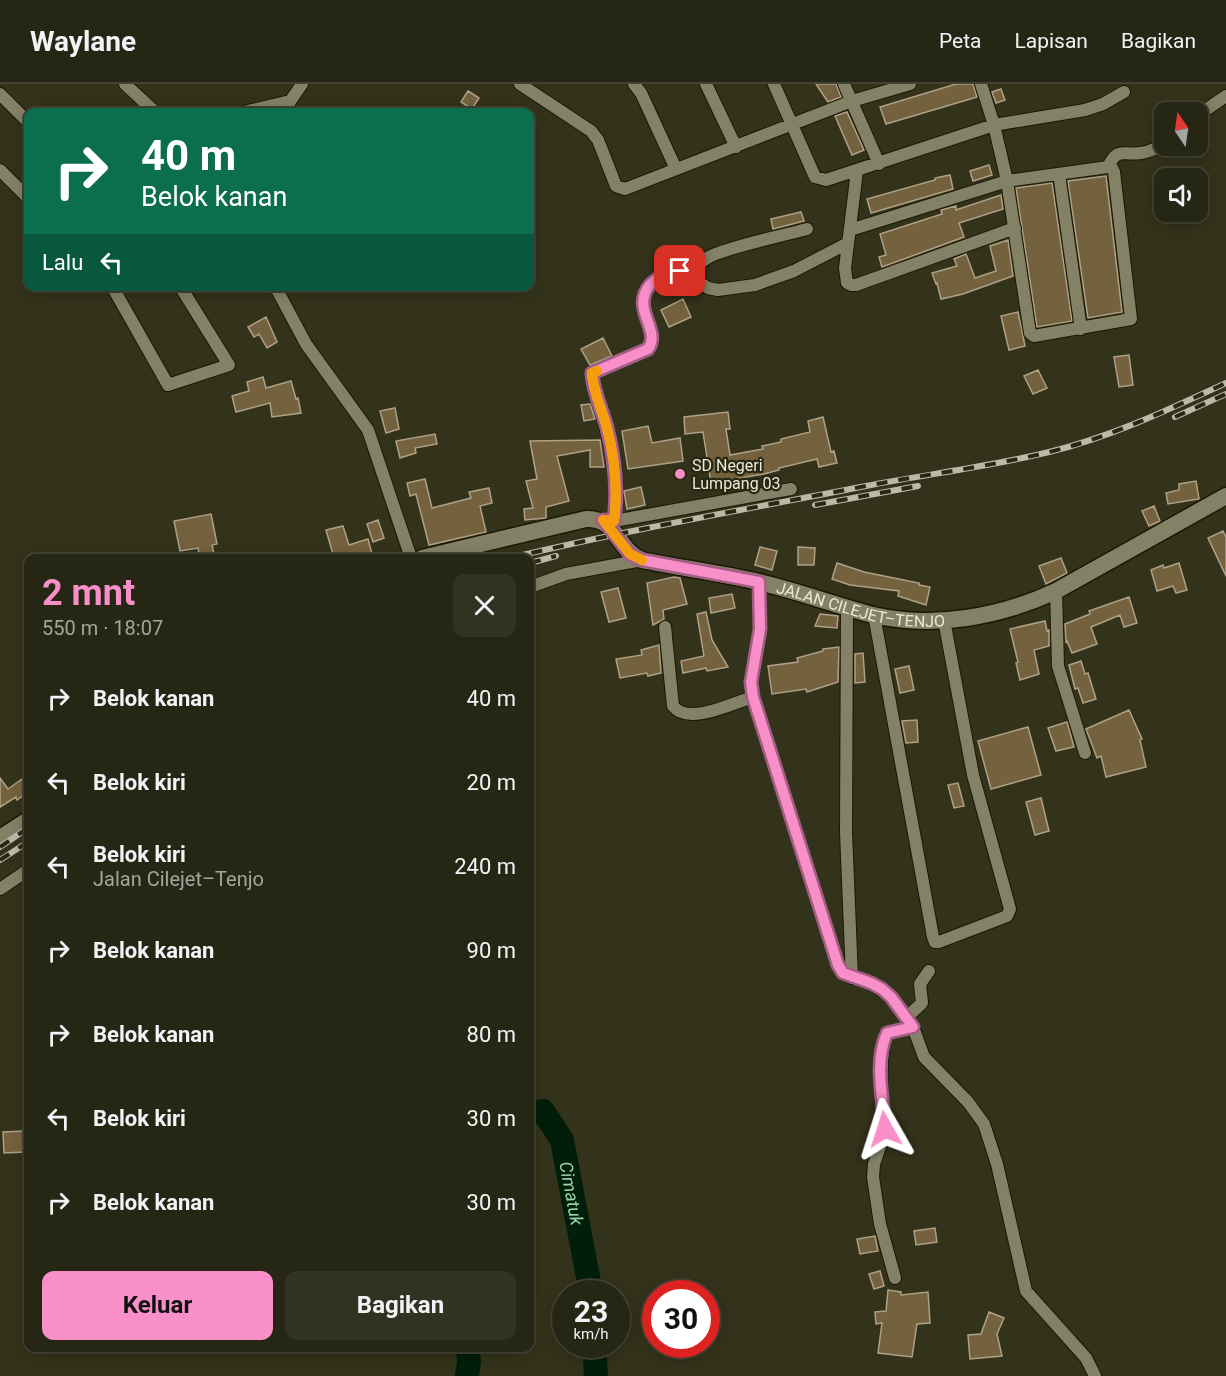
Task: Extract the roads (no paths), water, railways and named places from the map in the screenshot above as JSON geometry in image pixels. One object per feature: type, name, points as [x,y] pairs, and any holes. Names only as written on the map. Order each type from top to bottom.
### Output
[{"type":"main road","name":"JALAN CILEJET–TENJO","points":[[608,520],[630,554],[642,560],[759,582],[874,615],[919,621],[944,620],[1006,610],[1029,603],[1056,591],[1226,496]]},
{"type":"main road","points":[[439,554],[585,519],[608,520]]},
{"type":"main road","points":[[2,833],[24,822]]},
{"type":"street","points":[[125,84],[151,108]]},
{"type":"street","points":[[286,108],[302,84]]},
{"type":"street","points":[[520,84],[591,131],[598,140],[616,186],[620,189],[676,170],[852,101],[910,84]]},
{"type":"street","points":[[634,84],[641,93],[676,170]]},
{"type":"street","points":[[706,84],[736,147]]},
{"type":"street","points":[[774,84],[814,177],[826,180],[994,125],[1084,110],[1103,104],[1124,92]]},
{"type":"street","points":[[844,84],[879,164]]},
{"type":"street","points":[[688,270],[708,288],[718,290],[755,285],[794,271],[849,236],[1007,181],[1108,167],[1114,172],[1132,316],[1129,320],[1034,336],[1030,333],[1007,181],[994,125],[981,84]]},
{"type":"street","points":[[0,94],[24,118]]},
{"type":"street","points":[[1208,108],[1226,96]]},
{"type":"street","points":[[261,108],[290,101]]},
{"type":"street","points":[[1108,167],[1113,157],[1118,154],[1141,153],[1154,149]]},
{"type":"street","points":[[0,170],[24,194]]},
{"type":"street","points":[[857,171],[845,268],[847,283],[851,285],[1015,228]]},
{"type":"street","points":[[1059,174],[1081,329]]},
{"type":"street","points":[[791,489],[608,520],[616,489],[613,456],[592,373],[648,349],[652,344],[643,310],[644,294],[655,280],[670,273],[688,270],[713,255],[807,229]]},
{"type":"street","points":[[115,291],[168,386],[229,365],[183,291]]},
{"type":"street","points":[[278,291],[306,344],[368,430],[410,554]]},
{"type":"street","points":[[534,586],[566,574],[642,560]]},
{"type":"street","points":[[759,582],[760,629],[751,682],[753,697],[838,965],[843,973],[871,983],[891,997],[910,1022],[924,1057],[968,1102],[984,1124],[997,1164],[1026,1291],[1086,1358],[1095,1376]]},
{"type":"street","points":[[1056,591],[1058,666],[1085,753]]},
{"type":"street","points":[[847,606],[846,832],[852,978]]},
{"type":"street","points":[[874,615],[935,942],[1007,916],[1010,909],[973,775],[944,620]]},
{"type":"street","points":[[665,627],[673,706],[678,712],[696,715],[753,697]]},
{"type":"street","points":[[0,889],[24,873]]},
{"type":"street","points":[[895,1278],[880,1224],[873,1170],[884,1135],[881,1094],[884,1040],[887,1033],[910,1022],[922,1003],[920,984],[929,971]]},
{"type":"waterway","name":"Cimatuk","points":[[534,1112],[543,1111],[562,1140],[589,1280]]},
{"type":"waterway","name":"Cimatuk","points":[[467,1376],[468,1352]]},
{"type":"waterway","name":"Cimatuk","points":[[595,1358],[596,1376]]},
{"type":"railway","points":[[528,554],[688,520],[1049,452],[1117,431],[1226,383]]},
{"type":"railway","points":[[1175,417],[1226,394]]},
{"type":"railway","points":[[815,505],[918,486]]},
{"type":"railway","points":[[534,562],[556,556]]},
{"type":"railway","points":[[0,847],[24,831]]},
{"type":"railway","points":[[0,860],[24,845]]},
{"type":"place","name":"SD Negeri Lumpang 03","points":[[680,474]]}]
